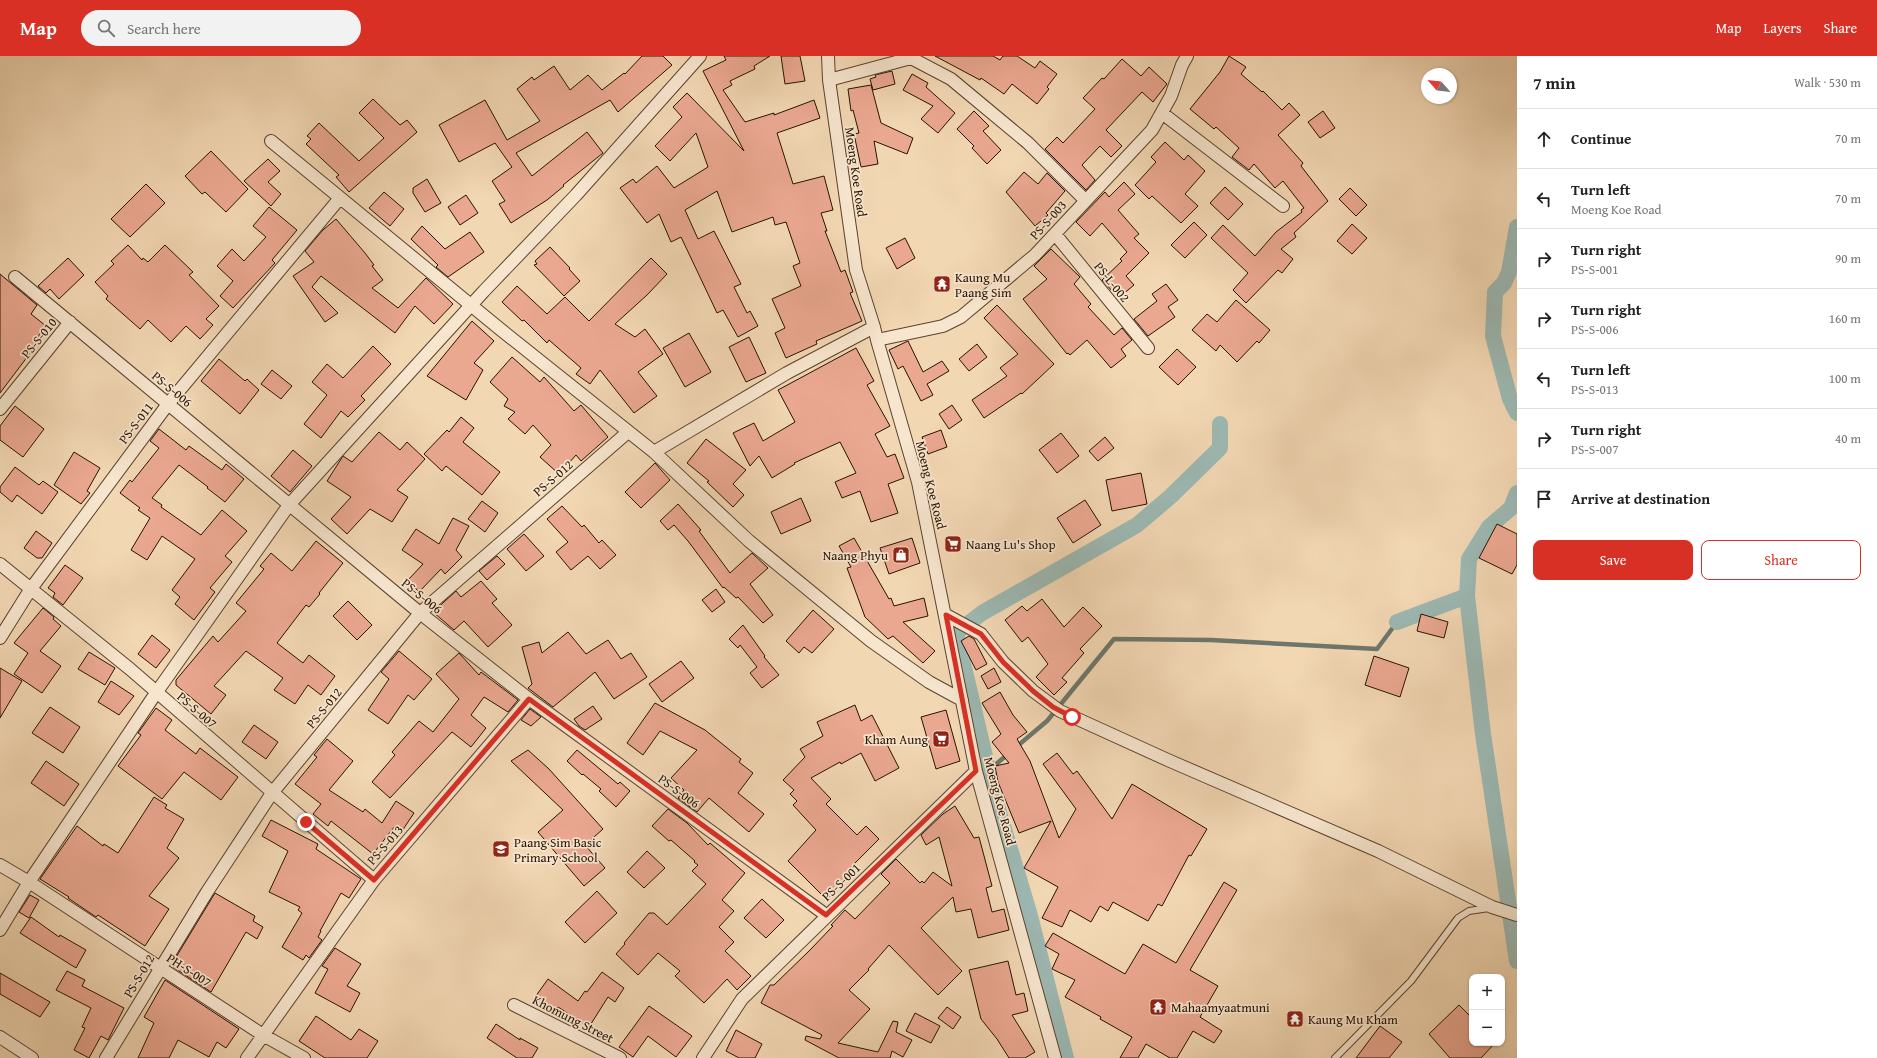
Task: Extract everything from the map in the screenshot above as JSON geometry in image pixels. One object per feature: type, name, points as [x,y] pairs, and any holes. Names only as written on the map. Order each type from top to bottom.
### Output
[{"type":"street","points":[[0,930],[29,882],[156,693],[289,505],[576,195],[700,56]]},
{"type":"street","name":"Moeng Koe Road","points":[[828,56],[829,80],[856,270],[874,326],[918,482],[946,615],[976,771],[1055,1058]]},
{"type":"street","name":"PS-S-003","points":[[877,340],[943,326],[961,317],[1035,255],[1152,130],[1162,113],[1187,56]]},
{"type":"street","points":[[829,80],[911,58],[951,79],[1028,143],[1085,200]]},
{"type":"street","points":[[1162,113],[1283,206]]},
{"type":"street","points":[[271,141],[472,306],[654,452],[749,541],[871,641],[929,682],[962,700]]},
{"type":"street","name":"PS-S-011","points":[[0,638],[30,590],[168,404],[340,198]]},
{"type":"street","name":"PS-L-002","points":[[1055,234],[1148,348]]},
{"type":"street","name":"PS-S-006","points":[[15,277],[420,613],[529,699],[826,915]]},
{"type":"street","name":"PS-S-010","points":[[0,409],[70,322]]},
{"type":"street","points":[[654,452],[787,373],[874,326]]},
{"type":"street","name":"PS-S-012","points":[[106,1058],[207,892],[272,793],[420,613],[628,432]]},
{"type":"street","name":"PS-S-007","points":[[0,564],[30,590],[130,669],[374,880]]},
{"type":"street","points":[[946,615],[981,634],[1003,662],[1033,691],[1056,709],[1378,851],[1492,907],[1517,915]]},
{"type":"street","name":"PS-S-013","points":[[247,1058],[374,880],[529,699]]},
{"type":"street","name":"PS-S-001","points":[[702,1058],[742,999],[826,915],[976,771]]},
{"type":"street","name":"PH-S-007","points":[[0,865],[29,882],[263,1035],[304,1058]]},
{"type":"street","name":"Khomung Street","points":[[514,1005],[620,1058]]},
{"type":"street","points":[[0,1037],[32,1058]]},
{"type":"lane","points":[[1335,1058],[1412,980],[1458,918],[1469,911],[1492,907]]},
{"type":"building","points":[[642,56],[663,56],[672,65],[618,112],[610,100],[516,153],[532,176],[587,132],[603,153],[563,185],[564,186],[547,200],[511,223],[499,204],[505,201],[492,181],[512,167],[495,143],[459,162],[439,125],[485,100],[507,140],[540,121],[517,89],[532,77],[534,80],[554,66],[570,90],[588,75],[602,90],[624,73],[625,74]]},
{"type":"building","points":[[724,56],[770,56],[754,66],[755,69],[730,81],[732,85],[723,90],[745,122],[774,113],[774,115],[814,100],[820,118],[777,133],[793,184],[824,176],[833,210],[821,213],[827,231],[825,231],[841,272],[845,270],[853,292],[850,293],[862,321],[816,341],[817,344],[786,358],[775,333],[785,328],[772,299],[801,286],[793,266],[800,263],[786,222],[775,225],[773,217],[732,232],[717,191],[685,210],[698,239],[714,231],[741,284],[734,287],[747,313],[750,311],[758,326],[738,337],[723,310],[717,313],[681,237],[671,242],[659,214],[647,223],[620,188],[633,179],[636,183],[657,166],[674,188],[708,167],[696,133],[670,161],[655,146],[682,117],[673,107],[687,93],[744,151],[703,71],[726,60]]},
{"type":"building","points":[[781,56],[800,56],[805,81],[785,84]]},
{"type":"building","points":[[935,56],[993,56],[1000,60],[1003,56],[1017,56],[1035,68],[1040,61],[1057,74],[1047,87],[1049,89],[1037,104],[1012,84],[1004,94],[981,78],[980,80]]},
{"type":"building","points":[[1229,56],[1246,67],[1241,74],[1262,92],[1263,91],[1282,110],[1289,103],[1300,115],[1278,135],[1303,163],[1301,166],[1328,201],[1294,233],[1296,237],[1281,249],[1293,259],[1282,273],[1278,270],[1246,303],[1233,290],[1248,273],[1211,238],[1223,225],[1255,256],[1276,232],[1302,212],[1301,210],[1304,208],[1283,181],[1275,188],[1254,164],[1249,170],[1232,157],[1239,148],[1216,127],[1214,129],[1190,109],[1220,72]]},
{"type":"building","points":[[1122,59],[1141,76],[1149,67],[1167,84],[1153,102],[1142,92],[1106,130],[1122,146],[1111,157],[1100,146],[1082,165],[1095,180],[1086,190],[1045,149],[1057,137],[1063,143],[1095,109],[1083,98],[1102,78],[1104,79]]},
{"type":"building","points":[[892,71],[895,84],[873,90],[870,79],[876,77],[875,75]]},
{"type":"building","points":[[912,74],[928,83],[926,87],[955,113],[938,133],[921,119],[933,106],[903,90]]},
{"type":"building","points":[[871,85],[881,123],[913,138],[907,154],[874,141],[878,164],[861,167],[854,134],[859,133],[853,110],[851,111],[848,89]]},
{"type":"building","points":[[373,99],[400,125],[407,120],[417,132],[349,192],[336,177],[339,175],[306,144],[311,139],[307,136],[319,123],[359,161],[384,138],[359,113]]},
{"type":"building","points":[[974,111],[989,126],[983,131],[1001,150],[987,164],[972,148],[974,146],[957,129]]},
{"type":"building","points":[[1323,111],[1335,128],[1320,138],[1308,122]]},
{"type":"building","points":[[1165,142],[1184,160],[1188,155],[1205,171],[1185,194],[1198,206],[1181,223],[1152,196],[1149,199],[1135,185],[1156,162],[1151,157]]},
{"type":"building","points":[[211,151],[248,189],[226,212],[205,192],[202,194],[185,176]]},
{"type":"building","points":[[268,159],[280,171],[268,182],[281,194],[271,206],[244,181]]},
{"type":"building","points":[[1024,172],[1038,184],[1047,173],[1065,191],[1046,213],[1048,215],[1035,226],[1006,192]]},
{"type":"building","points":[[427,179],[441,203],[425,212],[413,193],[413,188]]},
{"type":"building","points":[[1124,182],[1135,194],[1118,210],[1139,234],[1134,238],[1149,253],[1126,276],[1134,285],[1122,295],[1118,290],[1114,293],[1102,280],[1122,261],[1120,259],[1127,252],[1102,223],[1090,236],[1076,222],[1105,192],[1109,197]]},
{"type":"building","points":[[146,184],[165,203],[130,237],[111,219]]},
{"type":"building","points":[[1225,187],[1243,204],[1228,220],[1210,203]]},
{"type":"building","points":[[1350,188],[1367,205],[1356,216],[1339,199]]},
{"type":"building","points":[[384,192],[404,209],[390,226],[369,208]]},
{"type":"building","points":[[466,195],[478,213],[460,225],[448,207]]},
{"type":"building","points":[[269,207],[297,230],[272,260],[275,263],[233,308],[220,296],[233,281],[217,266],[232,249],[244,261],[266,237],[253,226]]},
{"type":"building","points":[[336,219],[365,253],[374,265],[372,266],[383,280],[372,288],[398,308],[426,278],[453,304],[434,324],[415,306],[395,333],[321,276],[312,287],[338,313],[325,322],[293,276],[314,262],[305,251],[323,230]]},
{"type":"building","points":[[1194,222],[1207,235],[1185,258],[1171,245]]},
{"type":"building","points":[[1352,224],[1367,238],[1352,254],[1337,241]]},
{"type":"building","points":[[422,226],[445,249],[470,232],[484,252],[448,277],[436,267],[438,265],[411,239]]},
{"type":"building","points":[[905,238],[915,258],[897,269],[886,248]]},
{"type":"building","points":[[128,245],[142,260],[143,258],[148,262],[165,245],[193,272],[189,275],[219,306],[206,319],[213,325],[200,339],[186,326],[171,342],[148,320],[140,329],[106,299],[108,296],[95,282],[114,264],[111,261]]},
{"type":"building","points":[[550,247],[580,281],[564,296],[534,265],[537,264],[535,261]]},
{"type":"building","points":[[1051,249],[1080,277],[1074,284],[1091,304],[1088,307],[1114,335],[1122,328],[1132,340],[1121,349],[1126,356],[1111,368],[1087,340],[1070,355],[1068,353],[1067,354],[1023,299],[1047,279],[1034,266]]},
{"type":"building","points":[[68,258],[84,275],[59,299],[50,289],[46,293],[38,286]]},
{"type":"building","points":[[651,258],[667,274],[647,295],[615,324],[635,337],[645,329],[663,354],[638,372],[657,396],[634,413],[600,370],[590,384],[576,374],[581,368],[549,340],[547,343],[524,320],[522,321],[502,302],[517,286],[547,314],[565,297],[589,321]]},
{"type":"building","points":[[0,274],[37,305],[31,314],[46,326],[37,338],[40,340],[0,393]]},
{"type":"building","points":[[1166,284],[1178,300],[1168,307],[1175,317],[1148,336],[1134,319],[1157,301],[1152,294]]},
{"type":"building","points":[[1236,300],[1270,330],[1259,343],[1257,341],[1237,362],[1220,345],[1216,351],[1192,330],[1207,314],[1217,322]]},
{"type":"building","points":[[997,305],[1054,364],[1022,394],[1021,393],[984,418],[972,400],[1007,376],[1000,368],[1018,354],[984,318]]},
{"type":"building","points":[[472,321],[494,341],[474,363],[483,370],[466,400],[427,376]]},
{"type":"building","points":[[689,333],[711,372],[685,387],[663,348]]},
{"type":"building","points":[[749,337],[766,373],[746,382],[729,347]]},
{"type":"building","points":[[908,341],[923,372],[942,361],[949,371],[927,384],[933,395],[921,401],[903,366],[898,369],[889,350]]},
{"type":"building","points":[[977,344],[987,357],[969,371],[959,359]]},
{"type":"building","points":[[373,346],[391,364],[361,396],[365,400],[348,417],[341,411],[321,438],[304,424],[327,395],[312,382],[327,364],[343,378]]},
{"type":"building","points":[[856,348],[874,381],[867,385],[890,426],[875,434],[887,457],[895,454],[904,478],[888,484],[898,513],[871,522],[860,491],[842,498],[835,482],[856,473],[840,442],[794,463],[795,464],[772,478],[759,456],[750,466],[733,433],[754,423],[763,441],[795,422],[778,390]]},
{"type":"building","points":[[1177,349],[1196,367],[1178,385],[1159,367]]},
{"type":"building","points":[[512,357],[540,382],[544,377],[574,411],[581,405],[608,437],[581,461],[576,455],[559,474],[540,457],[551,445],[533,425],[525,434],[508,419],[515,412],[504,406],[508,399],[490,382]]},
{"type":"building","points":[[219,359],[245,381],[247,379],[259,390],[240,414],[201,381]]},
{"type":"building","points":[[272,370],[292,386],[281,399],[261,384]]},
{"type":"building","points":[[952,405],[962,420],[949,429],[939,414]]},
{"type":"building","points":[[15,406],[44,429],[23,457],[0,440],[0,426]]},
{"type":"building","points":[[461,417],[474,428],[463,442],[500,472],[482,495],[446,466],[442,471],[424,454],[447,430],[449,432]]},
{"type":"building","points":[[159,429],[186,450],[189,446],[222,470],[226,464],[244,479],[225,502],[179,465],[152,498],[162,505],[161,507],[201,535],[222,510],[247,531],[225,556],[232,562],[210,588],[215,592],[194,620],[175,604],[180,597],[172,590],[195,559],[162,536],[147,560],[131,550],[150,518],[138,510],[140,508],[120,493],[130,480],[132,482],[159,448],[150,441]]},
{"type":"building","points":[[941,430],[947,447],[928,454],[922,437]]},
{"type":"building","points":[[379,432],[400,450],[407,442],[425,459],[397,490],[408,497],[392,522],[370,509],[347,534],[331,519],[351,497],[327,481],[343,456],[352,462]]},
{"type":"building","points":[[1061,433],[1079,456],[1057,473],[1039,450]]},
{"type":"building","points":[[1105,437],[1114,448],[1098,461],[1089,451]]},
{"type":"building","points":[[706,439],[746,470],[733,484],[744,495],[733,507],[707,482],[709,481],[687,463]]},
{"type":"building","points":[[293,450],[312,466],[290,492],[271,476]]},
{"type":"building","points":[[74,452],[100,468],[87,491],[90,493],[81,504],[54,485]]},
{"type":"building","points":[[655,463],[670,480],[641,508],[625,492]]},
{"type":"building","points":[[15,467],[39,485],[43,481],[58,492],[42,514],[17,495],[12,502],[0,492],[0,487]]},
{"type":"building","points":[[1141,473],[1147,504],[1112,511],[1106,480]]},
{"type":"building","points":[[801,498],[811,521],[781,534],[771,512]]},
{"type":"building","points":[[1085,500],[1101,525],[1073,543],[1057,518]]},
{"type":"building","points":[[482,501],[498,513],[485,532],[468,519]]},
{"type":"building","points":[[678,504],[701,530],[699,531],[730,573],[752,553],[768,568],[750,584],[773,615],[763,623],[738,597],[736,598],[724,587],[723,588],[688,541],[674,525],[668,530],[660,521]]},
{"type":"building","points":[[562,506],[582,527],[584,525],[599,543],[602,540],[616,555],[600,569],[588,556],[571,570],[556,552],[568,542],[547,519]]},
{"type":"building","points":[[453,518],[469,526],[456,550],[462,557],[445,574],[441,569],[419,592],[408,580],[423,564],[402,550],[416,529],[439,544]]},
{"type":"building","points":[[1497,524],[1517,534],[1517,565],[1512,574],[1479,558]]},
{"type":"building","points":[[36,531],[52,543],[42,558],[37,558],[24,548]]},
{"type":"building","points":[[524,534],[544,556],[526,571],[507,549]]},
{"type":"building","points":[[854,538],[889,599],[891,598],[894,606],[924,598],[928,616],[903,622],[935,651],[923,663],[893,636],[888,639],[865,617],[847,568],[851,567],[839,546]]},
{"type":"building","name":"Naang Phyu","points":[[912,538],[920,563],[889,574],[880,548]]},
{"type":"building","points":[[316,541],[343,563],[319,593],[320,594],[309,607],[306,605],[277,643],[303,663],[309,655],[335,676],[321,695],[308,685],[295,704],[274,690],[283,678],[246,651],[214,686],[226,695],[211,714],[176,685],[176,680],[213,636],[218,642],[246,611],[236,603],[264,569],[260,566],[271,553],[292,571]]},
{"type":"building","points":[[497,556],[505,564],[487,580],[479,571]]},
{"type":"building","points":[[65,565],[83,578],[63,605],[53,597],[55,593],[48,588]]},
{"type":"building","points":[[481,581],[497,599],[492,603],[512,625],[488,647],[464,621],[454,630],[433,612],[456,591],[461,597]]},
{"type":"building","points":[[716,589],[725,602],[712,612],[702,600]]},
{"type":"building","points":[[1042,599],[1064,627],[1083,607],[1102,626],[1080,649],[1084,653],[1062,678],[1067,682],[1054,695],[1036,677],[1048,664],[1028,637],[1022,642],[1005,620],[1022,606],[1027,611]]},
{"type":"building","points":[[348,601],[372,625],[357,640],[333,616]]},
{"type":"building","points":[[43,608],[54,617],[53,619],[61,626],[40,651],[61,666],[42,693],[14,674],[28,653],[14,643]]},
{"type":"building","points":[[813,610],[834,629],[812,653],[804,647],[799,653],[786,641]]},
{"type":"building","points":[[1421,614],[1448,622],[1444,638],[1417,631]]},
{"type":"building","points":[[743,625],[765,656],[764,657],[779,675],[762,688],[750,673],[757,667],[740,645],[738,648],[729,639]]},
{"type":"building","points":[[568,632],[586,654],[608,640],[621,659],[631,653],[647,677],[614,699],[595,672],[553,707],[528,688],[532,684],[522,647],[539,642],[542,653]]},
{"type":"building","points":[[152,635],[170,650],[156,668],[138,654]]},
{"type":"building","points":[[969,636],[974,639],[987,664],[976,670],[961,641]]},
{"type":"building","points":[[399,651],[432,679],[414,700],[408,695],[388,724],[368,710],[389,679],[381,672]]},
{"type":"building","points":[[89,652],[115,668],[105,685],[78,669]]},
{"type":"building","points":[[459,653],[479,675],[481,672],[518,700],[508,712],[484,697],[471,715],[486,728],[471,747],[452,732],[390,798],[372,782],[395,755],[392,752],[419,721],[433,732],[459,699],[436,674]]},
{"type":"building","points":[[1374,656],[1409,668],[1400,697],[1365,685]]},
{"type":"building","points":[[681,661],[694,678],[662,702],[649,684]]},
{"type":"building","points":[[0,668],[22,681],[0,718]]},
{"type":"building","points":[[994,668],[1001,682],[988,689],[981,676]]},
{"type":"building","points":[[111,681],[134,696],[119,715],[98,702]]},
{"type":"building","points":[[1000,692],[1013,715],[1027,732],[1017,739],[1030,761],[1059,838],[1076,809],[1043,764],[1057,753],[1073,774],[1077,771],[1112,819],[1132,784],[1207,829],[1191,856],[1189,855],[1162,906],[1158,904],[1148,921],[1113,902],[1108,911],[1100,906],[1091,922],[1070,910],[1062,927],[1042,918],[1058,887],[1024,868],[1051,821],[1019,833],[998,782],[995,766],[1009,763],[992,742],[1001,734],[982,703]]},
{"type":"building","points":[[655,703],[705,730],[741,759],[739,762],[753,773],[738,793],[764,814],[749,832],[709,798],[697,812],[678,798],[684,790],[671,778],[697,750],[660,731],[643,755],[627,743]]},
{"type":"building","points":[[855,705],[861,721],[872,715],[899,768],[875,781],[861,753],[841,764],[840,762],[811,778],[831,799],[826,804],[857,835],[866,826],[879,839],[847,871],[850,874],[827,900],[788,861],[816,830],[793,805],[797,801],[790,794],[794,790],[783,780],[805,757],[800,749],[823,736],[817,722]]},
{"type":"building","points":[[593,706],[602,719],[585,730],[579,726],[574,719]]},
{"type":"building","points":[[50,707],[80,727],[63,753],[32,733]]},
{"type":"building","points":[[156,708],[172,720],[165,730],[196,754],[200,748],[238,777],[221,800],[184,772],[162,799],[118,766],[141,735],[138,733]]},
{"type":"building","points":[[530,709],[541,717],[531,726],[521,720]]},
{"type":"building","name":"Kham Aung","points":[[946,710],[960,761],[936,769],[921,717]]},
{"type":"building","points":[[254,725],[278,742],[266,759],[242,742]]},
{"type":"building","points":[[327,739],[353,761],[329,790],[363,812],[365,809],[382,823],[396,801],[414,813],[402,831],[395,826],[373,854],[331,821],[328,826],[313,814],[321,804],[295,784],[317,757],[314,755]]},
{"type":"building","points":[[528,750],[549,769],[603,829],[585,845],[605,868],[584,886],[538,832],[563,810],[511,761]]},
{"type":"building","points":[[577,750],[618,784],[620,782],[630,791],[616,807],[599,791],[601,789],[583,774],[582,775],[567,761]]},
{"type":"building","points":[[46,761],[79,784],[64,806],[31,783]]},
{"type":"building","points":[[154,797],[167,805],[165,808],[184,819],[167,848],[179,858],[149,896],[169,909],[145,946],[98,915],[96,917],[68,898],[69,897],[40,879],[77,826],[103,846],[104,844],[118,853]]},
{"type":"building","points":[[955,806],[974,838],[979,837],[992,886],[986,888],[992,912],[1004,909],[1009,930],[978,938],[971,909],[956,912],[953,897],[921,928],[962,971],[938,995],[889,945],[868,969],[869,970],[849,990],[870,1009],[838,1043],[878,1052],[893,1021],[898,1022],[896,1032],[912,1040],[903,1057],[892,1051],[890,1058],[839,1058],[805,1040],[806,1036],[820,1039],[822,1035],[761,1003],[770,985],[774,985],[810,950],[833,926],[831,925],[845,910],[855,919],[890,883],[881,874],[896,859],[920,883],[922,881],[924,883],[933,872],[952,886],[939,837],[926,845],[921,835],[943,814]]},
{"type":"building","points":[[668,809],[687,823],[708,845],[710,843],[745,873],[722,900],[734,911],[719,927],[734,942],[725,951],[751,976],[737,990],[727,979],[704,1003],[675,976],[680,971],[658,953],[638,975],[616,954],[649,913],[654,913],[667,925],[706,884],[692,871],[698,865],[694,862],[695,861],[652,826]]},
{"type":"building","points":[[271,820],[318,844],[316,849],[361,879],[349,898],[341,893],[320,931],[318,937],[322,940],[309,958],[306,955],[303,960],[282,947],[302,913],[298,910],[300,907],[269,892],[288,851],[262,836]]},
{"type":"building","points":[[647,851],[665,868],[644,888],[627,872]]},
{"type":"building","points":[[1224,882],[1237,890],[1190,970],[1218,986],[1200,1017],[1222,1031],[1214,1043],[1193,1031],[1177,1058],[1170,1058],[1146,1044],[1138,1058],[1120,1058],[1132,1037],[1100,1019],[1101,1017],[1065,997],[1075,980],[1052,969],[1059,954],[1045,946],[1053,933],[1125,974],[1143,944],[1176,963]]},
{"type":"building","points":[[597,891],[617,913],[585,943],[565,922]]},
{"type":"building","points":[[215,893],[255,916],[253,921],[263,927],[257,939],[246,932],[211,992],[173,967],[175,963],[173,962]]},
{"type":"building","points":[[30,895],[39,900],[29,918],[19,912]]},
{"type":"building","points":[[762,899],[784,920],[766,938],[744,918]]},
{"type":"building","points":[[31,917],[59,937],[60,935],[86,950],[76,968],[20,933]]},
{"type":"building","points":[[335,948],[361,964],[347,986],[360,993],[350,1012],[315,993],[328,969],[322,966]]},
{"type":"building","points":[[1008,961],[1016,995],[1024,993],[1028,1011],[1012,1015],[1035,1052],[1025,1058],[1009,1058],[997,1039],[981,1019],[969,970]]},
{"type":"building","points":[[67,971],[85,980],[82,986],[124,1008],[108,1040],[101,1036],[89,1058],[74,1050],[85,1028],[82,1027],[91,1008],[56,990]]},
{"type":"building","points":[[602,972],[624,988],[615,1002],[608,997],[589,1027],[558,1007],[553,1014],[533,1000],[548,979],[578,1001]]},
{"type":"building","points":[[0,973],[50,1002],[40,1017],[0,994]]},
{"type":"building","points":[[165,980],[239,1029],[226,1048],[217,1042],[209,1057],[178,1040],[169,1058],[138,1058],[154,1023],[144,1017]]},
{"type":"building","points":[[1459,1005],[1469,1015],[1469,1046],[1492,1046],[1481,1058],[1450,1058],[1429,1034]]},
{"type":"building","points":[[649,1006],[692,1036],[676,1057],[648,1036],[633,1057],[619,1047]]},
{"type":"building","points":[[947,1007],[961,1017],[953,1029],[938,1018]]},
{"type":"building","points":[[915,1013],[940,1026],[931,1043],[906,1031]]},
{"type":"building","points":[[316,1016],[351,1040],[359,1029],[378,1041],[367,1058],[325,1058],[299,1041]]},
{"type":"building","points":[[496,1024],[520,1040],[520,1038],[538,1048],[532,1058],[517,1058],[487,1038]]},
{"type":"building","points":[[1380,1026],[1402,1042],[1389,1058],[1356,1058]]},
{"type":"building","points":[[736,1030],[762,1044],[755,1058],[739,1058],[726,1051]]},
{"type":"waterway","points":[[1517,227],[1509,272],[1504,283],[1495,292],[1493,336],[1510,399],[1517,413]]},
{"type":"waterway","points":[[1066,1058],[1029,912],[995,799],[956,633],[982,613],[1137,525],[1171,496],[1220,448],[1220,424]]},
{"type":"waterway","points":[[1397,622],[1467,596],[1469,559],[1489,527],[1511,508],[1517,493]]},
{"type":"waterway","points":[[1467,596],[1483,734],[1517,961]]},
{"type":"waterway","points":[[1015,748],[1047,721],[1114,639],[1211,640],[1377,649],[1397,622]]},
{"type":"waterway","points":[[988,771],[1008,754]]},
{"type":"place","name":"Kaung Mu Paang Sim","points":[[942,284]]},
{"type":"place","name":"Naang Lu's Shop","points":[[953,544]]},
{"type":"place","name":"Naang Phyu","points":[[901,555]]},
{"type":"place","name":"Kham Aung","points":[[941,739]]},
{"type":"place","name":"Paang Sim Basic Primary School","points":[[501,849]]},
{"type":"place","name":"Mahaamyaatmuni","points":[[1158,1007]]},
{"type":"place","name":"Kaung Mu Kham","points":[[1295,1019]]},
{"type":"route","points":[[306,822],[374,880],[529,699],[826,915],[976,771],[946,615],[981,634],[1003,662],[1033,691],[1053,707],[1072,717]]}]
